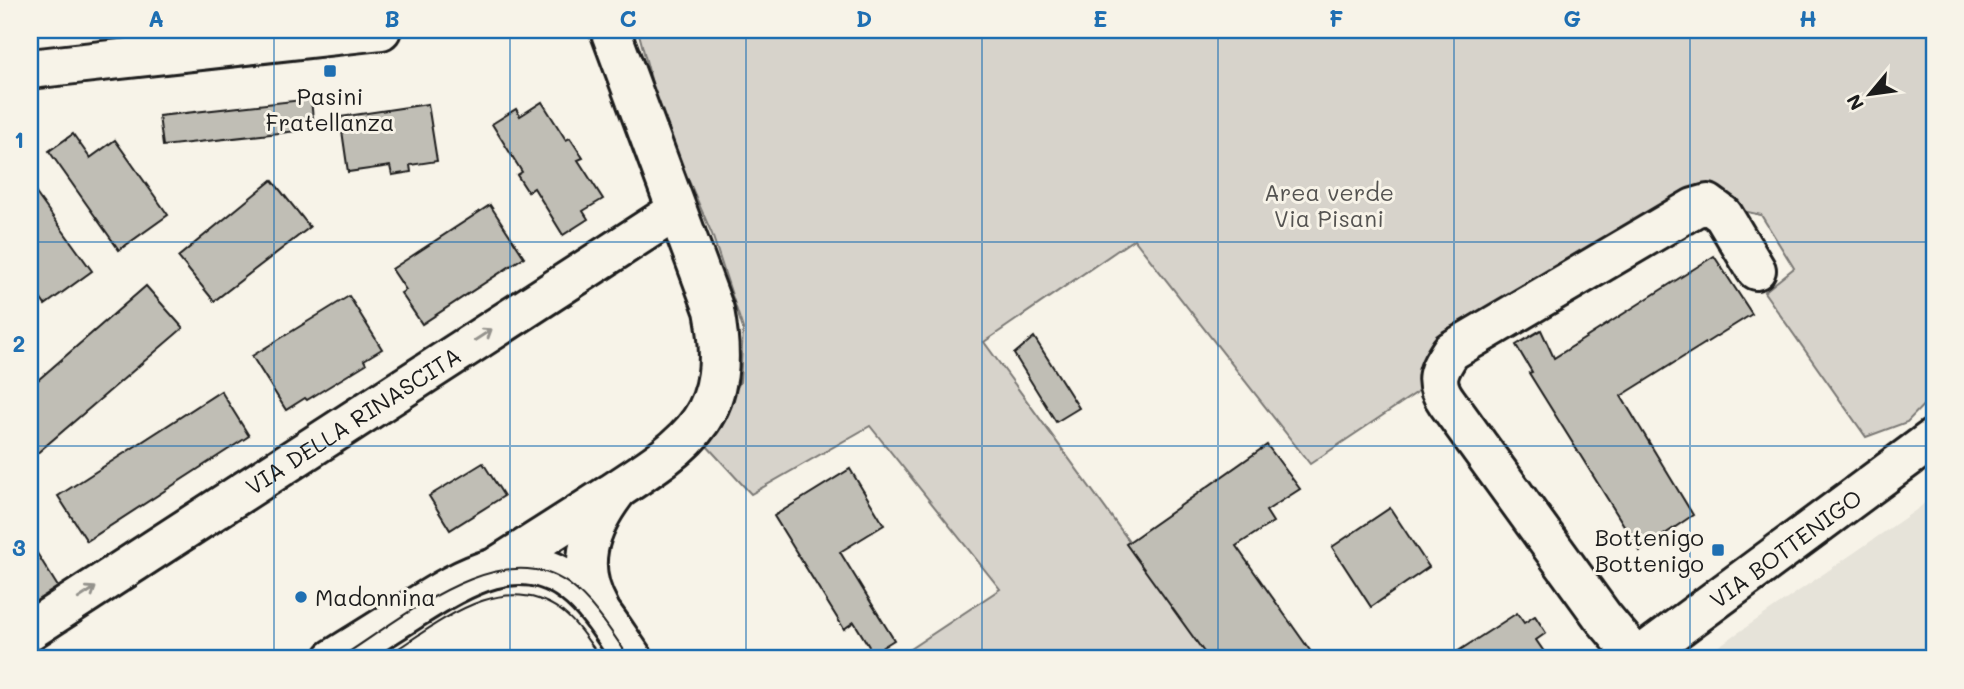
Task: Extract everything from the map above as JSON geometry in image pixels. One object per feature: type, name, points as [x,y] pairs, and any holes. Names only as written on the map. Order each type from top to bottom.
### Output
[{"type":"street","points":[[30,69],[381,30]]},
{"type":"street","points":[[333,659],[465,577],[499,565],[618,489],[686,440],[708,410],[716,386],[719,349],[713,310],[610,30]]},
{"type":"street","points":[[1637,659],[1602,616],[1438,390],[1437,373],[1451,351],[1694,208],[1708,204],[1723,215],[1756,270]]},
{"type":"street","name":"VIA DELLA RINASCITA","points":[[30,630],[676,211]]},
{"type":"street","name":"VIA BOTTENIGO","points":[[1637,659],[1934,438]]},
{"type":"street","points":[[618,489],[594,527],[586,554],[589,587],[606,619],[633,659]]},
{"type":"street","points":[[499,565],[534,567],[559,575],[583,593],[606,619]]},
{"type":"street","points":[[372,659],[476,596],[508,589],[551,597],[572,612],[609,659]]},
{"type":"shaded area","points":[[1934,494],[1934,659],[1700,659],[1919,508]]},
{"type":"green space","name":"Area verde Via Pisani","points":[[638,30],[1934,30],[1934,394],[1907,422],[1866,437],[1764,292],[1794,268],[1761,215],[1729,208],[1725,191],[1669,198],[1536,285],[1461,322],[1416,393],[1310,464],[1134,239],[984,342],[1215,659],[895,659],[1000,589],[870,426],[751,494],[706,445],[740,382],[743,329],[712,234],[661,117]]},
{"type":"building","points":[[311,99],[314,129],[163,146],[159,116]]},
{"type":"building","points":[[542,102],[566,140],[570,138],[583,158],[578,160],[603,199],[583,211],[588,219],[563,235],[534,188],[528,192],[517,175],[522,172],[492,124],[516,109],[520,116]]},
{"type":"building","points":[[428,104],[437,161],[410,165],[411,172],[392,175],[390,166],[348,172],[340,117]]},
{"type":"building","points":[[73,134],[90,158],[115,140],[168,215],[119,250],[49,151]]},
{"type":"building","points":[[272,180],[310,227],[214,301],[178,257]]},
{"type":"building","points":[[30,185],[92,271],[45,305],[30,284]]},
{"type":"building","points":[[490,205],[524,257],[422,324],[401,293],[406,290],[392,269]]},
{"type":"building","points":[[1714,256],[1752,314],[1621,396],[1693,515],[1640,551],[1529,373],[1532,372],[1516,345],[1541,330],[1554,358]]},
{"type":"building","points":[[146,286],[183,328],[35,455],[30,449],[30,387]]},
{"type":"building","points":[[349,296],[382,349],[364,360],[366,364],[286,410],[252,356]]},
{"type":"building","points":[[1034,337],[1079,408],[1056,422],[1014,354]]},
{"type":"building","points":[[221,391],[249,436],[87,541],[58,496]]},
{"type":"building","points":[[1267,445],[1300,489],[1266,511],[1273,522],[1236,546],[1316,659],[1209,659],[1126,544]]},
{"type":"building","points":[[483,463],[504,496],[450,530],[429,496]]},
{"type":"building","points":[[850,469],[884,525],[840,552],[894,640],[873,653],[854,622],[844,629],[774,516]]},
{"type":"building","points":[[1390,508],[1429,567],[1371,607],[1332,547]]},
{"type":"building","points":[[30,542],[60,590],[30,610]]},
{"type":"building","points":[[1517,613],[1524,623],[1535,616],[1546,633],[1536,640],[1547,656],[1542,659],[1446,659]]},
{"type":"tram line","points":[[338,659],[450,588],[481,576],[512,569],[541,571],[569,584],[595,610],[630,659]]},
{"type":"tram line","points":[[382,659],[467,607],[490,598],[514,595],[537,598],[560,610],[602,659]]},
{"type":"place","name":"Pasini Fratellanza","points":[[330,71]]},
{"type":"place","name":"Bottenigo Bottenigo","points":[[1718,550]]},
{"type":"place","name":"Madonnina","points":[[301,597]]}]
